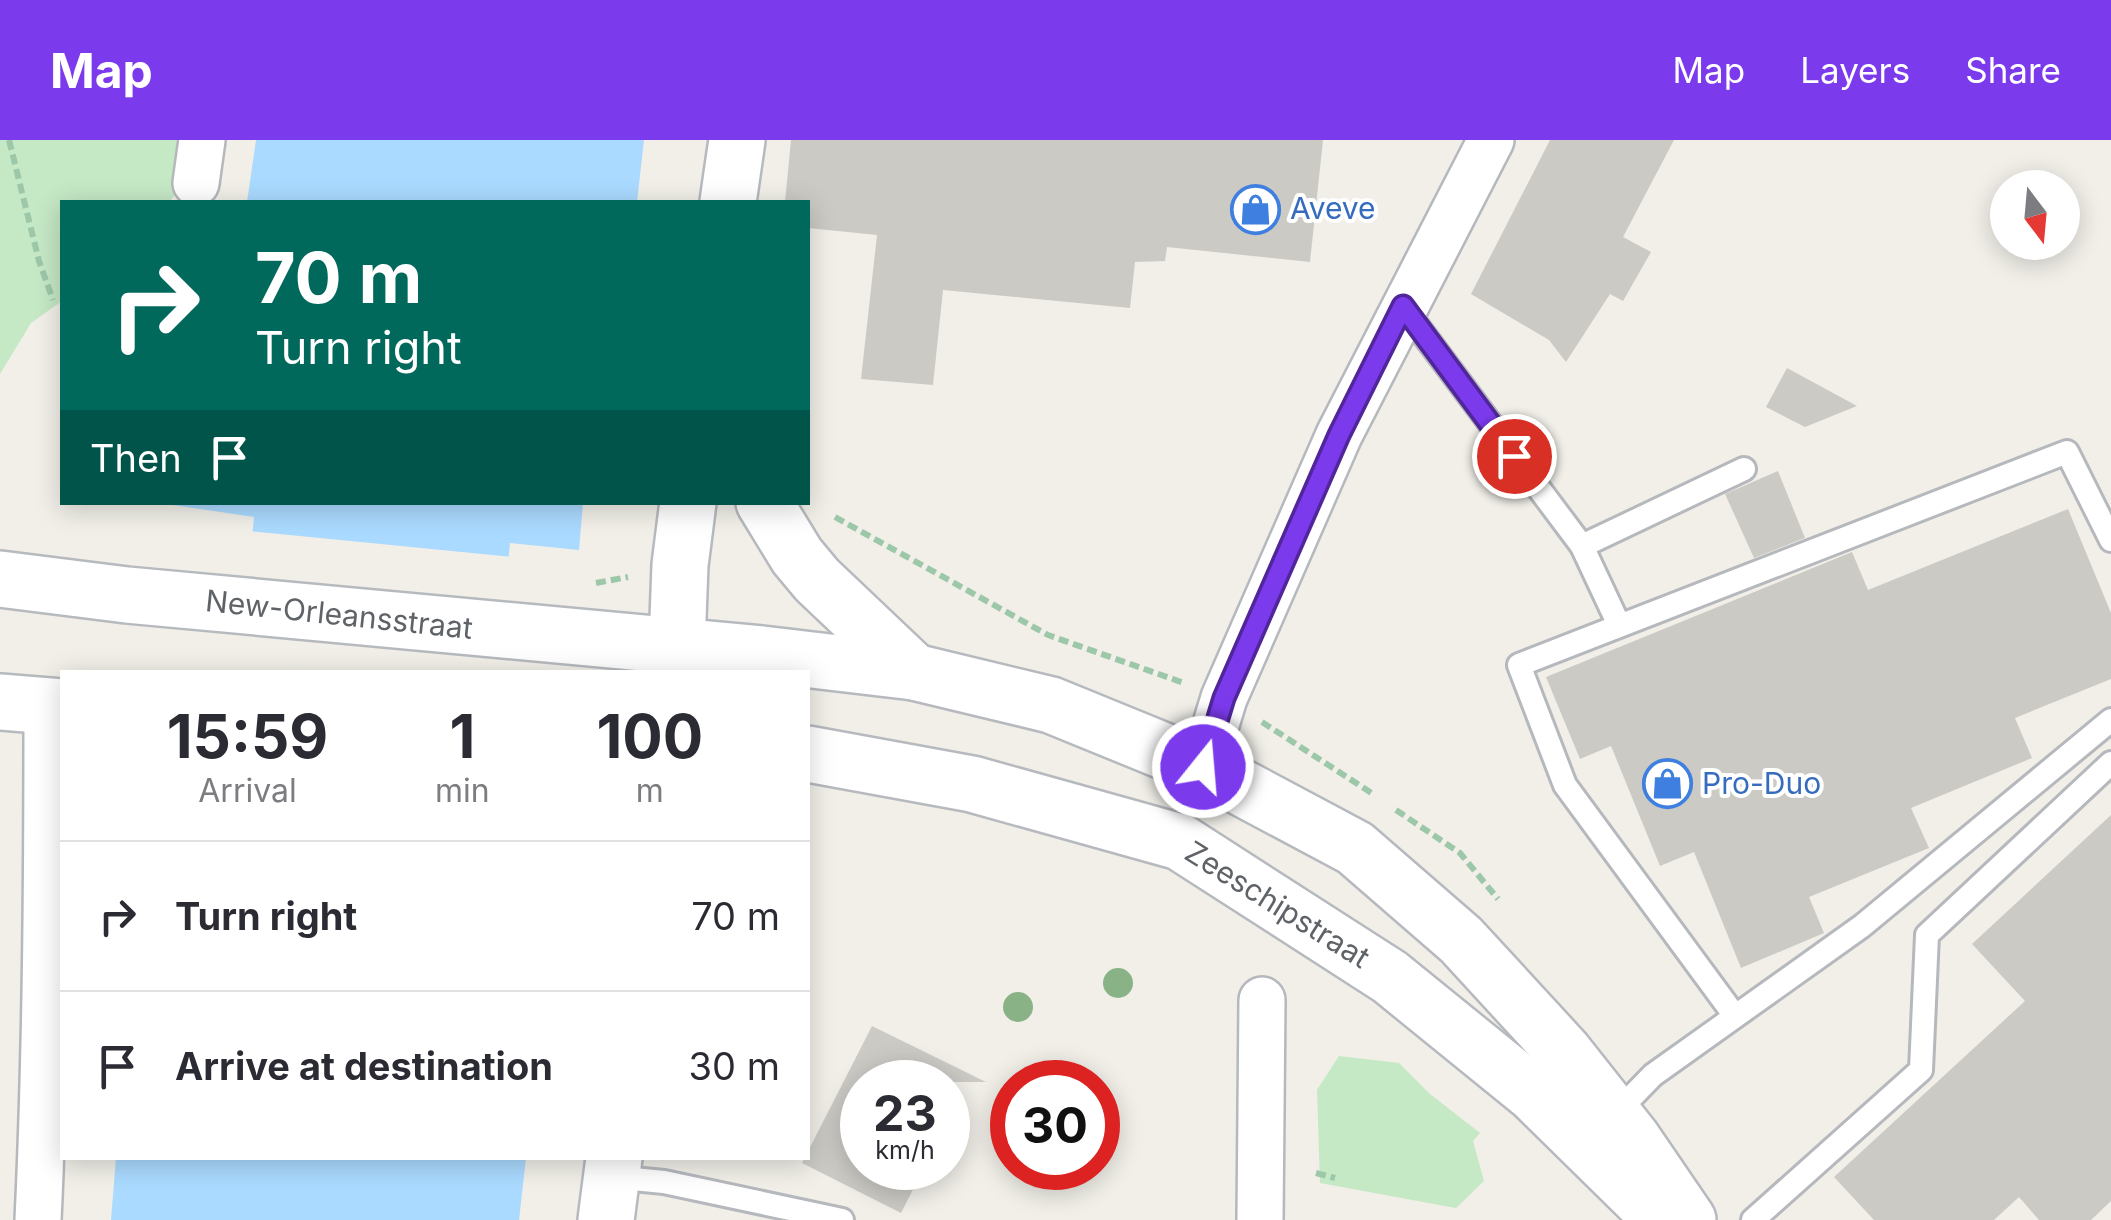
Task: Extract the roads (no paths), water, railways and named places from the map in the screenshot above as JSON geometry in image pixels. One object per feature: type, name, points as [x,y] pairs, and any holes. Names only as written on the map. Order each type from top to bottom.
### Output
[{"type":"main road","points":[[728,200],[737,140]]},
{"type":"main road","points":[[688,505],[680,566],[677,658],[914,672],[1050,705],[1203,767],[1355,848],[1462,940],[1564,1052],[1688,1220]]},
{"type":"main road","points":[[766,505],[817,580],[914,672]]},
{"type":"main road","name":"New-Orleansstraat","points":[[0,579],[508,632],[677,658]]},
{"type":"main road","name":"Zeeschipstraat","points":[[810,754],[972,784],[1180,842],[1390,978],[1534,1094],[1662,1220]]},
{"type":"street","points":[[1203,767],[1224,698],[1339,435],[1492,140]]},
{"type":"street","points":[[36,705],[44,792],[46,1031],[38,1220]]},
{"type":"street","points":[[1260,1220],[1262,1000]]},
{"type":"lane","points":[[1403,306],[1582,546],[1618,626]]},
{"type":"lane","points":[[1735,1016],[1564,785],[1519,665],[2067,452],[2111,540]]},
{"type":"lane","points":[[1582,546],[1744,470]]},
{"type":"lane","points":[[1614,1115],[1653,1075],[1862,926],[2111,720]]},
{"type":"lane","points":[[1752,1220],[1921,1070],[1927,935],[2111,763]]},
{"type":"lane","points":[[611,1185],[664,1182],[842,1220]]},
{"type":"water","points":[[256,140],[644,140],[637,200],[247,200]]},
{"type":"water","points":[[173,505],[583,505],[579,550],[510,543],[507,574],[457,570],[445,670],[310,555],[251,549],[254,517]]},
{"type":"water","points":[[116,1160],[526,1160],[519,1220],[111,1220]]},
{"type":"place","name":"Aveve","points":[[1255,209]]},
{"type":"place","name":"Pro-Duo","points":[[1667,784]]}]
